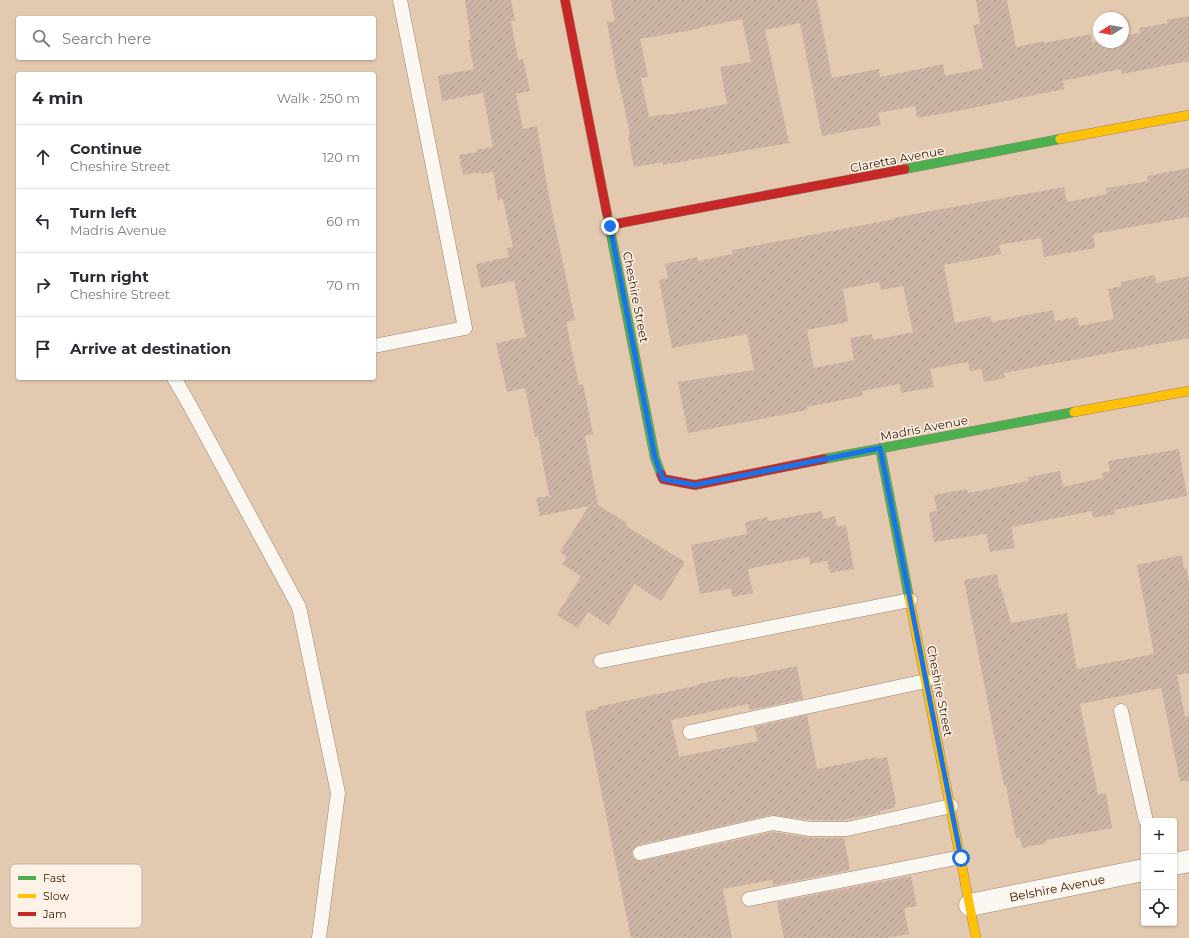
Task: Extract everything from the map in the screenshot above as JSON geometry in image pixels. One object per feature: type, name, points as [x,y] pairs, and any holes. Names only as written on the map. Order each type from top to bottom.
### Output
[{"type":"street","name":"Cheshire Street","points":[[565,0],[655,458],[663,479]]},
{"type":"street","name":"Claretta Avenue","points":[[610,226],[1189,115]]},
{"type":"street","name":"Madris Avenue","points":[[663,479],[695,485],[880,448],[1189,391]]},
{"type":"street","name":"Cheshire Street","points":[[880,448],[976,938]]},
{"type":"street","points":[[1177,863],[1189,861]]},
{"type":"street","name":"Belshire Avenue","points":[[970,905],[1141,871]]},
{"type":"lane","points":[[376,346],[465,328],[400,0]]},
{"type":"lane","points":[[175,380],[299,606],[338,793],[319,938]]},
{"type":"lane","points":[[601,661],[910,600]]},
{"type":"lane","points":[[690,732],[926,681]]},
{"type":"lane","points":[[1121,711],[1145,818]]},
{"type":"lane","points":[[640,853],[773,823],[810,829],[847,830],[951,806]]},
{"type":"lane","points":[[749,899],[961,858]]},
{"type":"building","points":[[465,0],[511,0],[515,20],[511,21],[518,60],[523,59],[530,91],[516,94],[523,129],[537,126],[549,197],[575,320],[566,322],[579,385],[583,384],[593,434],[585,436],[598,505],[627,523],[626,525],[629,528],[685,562],[661,601],[634,584],[609,626],[588,612],[578,628],[557,615],[581,576],[562,564],[567,557],[560,552],[589,506],[540,516],[536,498],[549,496],[538,436],[535,437],[525,388],[507,392],[496,343],[526,337],[514,281],[481,288],[476,264],[509,257],[507,248],[513,247],[503,199],[498,200],[493,172],[463,175],[459,155],[477,152],[476,150],[493,147],[483,93],[442,101],[438,76],[474,69],[468,40],[471,40]]},
{"type":"building","points":[[611,0],[817,0],[832,78],[879,69],[880,77],[943,64],[945,76],[983,68],[973,25],[980,24],[976,0],[1007,0],[1016,47],[1091,34],[1093,48],[1129,48],[1129,35],[1140,33],[1139,28],[1168,23],[1167,20],[1189,16],[1189,61],[1122,74],[1121,69],[1063,81],[1064,89],[917,118],[915,106],[878,113],[881,125],[822,136],[800,23],[765,30],[789,143],[663,165],[663,162],[634,167],[628,135],[630,134],[618,83],[607,22],[615,21]],"holes":[[[742,19],[751,62],[720,67],[727,104],[649,117],[641,78],[648,77],[640,39],[698,29]]]},
{"type":"building","points":[[1189,168],[1189,217],[1093,234],[1095,248],[1044,257],[1041,238],[999,245],[1001,254],[944,265],[955,323],[990,316],[992,322],[1053,310],[1055,321],[1077,317],[1079,326],[1114,319],[1108,289],[1121,286],[1121,282],[1155,275],[1156,283],[1189,276],[1189,338],[1004,373],[1005,378],[984,382],[981,369],[970,371],[968,362],[930,369],[934,387],[901,393],[900,384],[862,391],[863,396],[807,407],[808,410],[688,433],[678,382],[754,370],[747,334],[672,348],[659,280],[668,278],[665,264],[697,257],[698,261],[732,254],[732,250],[895,219],[894,218],[914,214],[1064,187],[1067,202],[1107,194],[1106,188],[1148,181],[1147,176]],"holes":[[[879,282],[881,290],[903,286],[913,332],[873,340],[872,334],[850,338],[854,360],[814,368],[807,330],[848,322],[843,289]]]},
{"type":"building","points":[[1179,449],[1187,496],[1114,510],[1115,514],[1093,518],[1092,511],[1012,527],[1014,548],[990,552],[986,534],[934,542],[929,512],[937,511],[934,495],[967,489],[968,493],[1028,481],[1028,477],[1060,471],[1063,487],[1103,478],[1102,473],[1110,471],[1108,461]]},
{"type":"building","points":[[822,511],[823,519],[835,516],[837,527],[846,525],[854,569],[830,573],[827,561],[810,564],[809,557],[748,569],[753,593],[732,597],[731,588],[700,594],[691,545],[747,534],[745,522],[767,517],[768,521]]},
{"type":"building","points":[[1182,555],[1184,569],[1186,568],[1189,581],[1189,673],[1177,675],[1185,717],[1189,716],[1189,781],[1180,781],[1161,688],[1080,704],[1098,795],[1106,793],[1112,828],[1046,840],[1046,843],[1022,848],[1020,837],[1016,838],[1006,785],[1004,786],[964,580],[997,574],[999,588],[1001,588],[1011,623],[1067,613],[1077,669],[1154,654],[1137,565]]},
{"type":"building","points":[[797,666],[803,699],[750,710],[748,704],[671,720],[679,757],[758,741],[754,727],[807,715],[817,769],[877,757],[877,759],[887,757],[896,804],[894,804],[895,808],[880,811],[880,813],[843,820],[811,820],[771,815],[638,845],[632,850],[632,855],[634,859],[641,861],[773,832],[810,838],[844,838],[850,870],[774,885],[772,880],[723,889],[732,938],[631,938],[585,711],[598,709],[597,707],[699,685],[698,684],[737,676],[738,678]]},
{"type":"building","points":[[911,876],[917,906],[904,908],[909,934],[887,938],[784,938],[777,902]]},
{"type":"traffic: fast","points":[[905,169],[1060,139]]},
{"type":"traffic: fast","points":[[607,214],[655,458],[661,474]]},
{"type":"traffic: fast","points":[[824,459],[1074,412]]},
{"type":"traffic: fast","points":[[880,448],[909,597]]},
{"type":"traffic: slow","points":[[1060,139],[1189,115]]},
{"type":"traffic: slow","points":[[1074,412],[1189,391]]},
{"type":"traffic: slow","points":[[909,597],[976,938]]},
{"type":"traffic: jam","points":[[565,0],[607,214]]},
{"type":"traffic: jam","points":[[610,225],[905,169]]},
{"type":"traffic: jam","points":[[661,474],[663,479],[695,485],[824,459]]},
{"type":"route","points":[[610,226],[655,458],[663,479],[695,485],[880,448],[961,858]]}]
